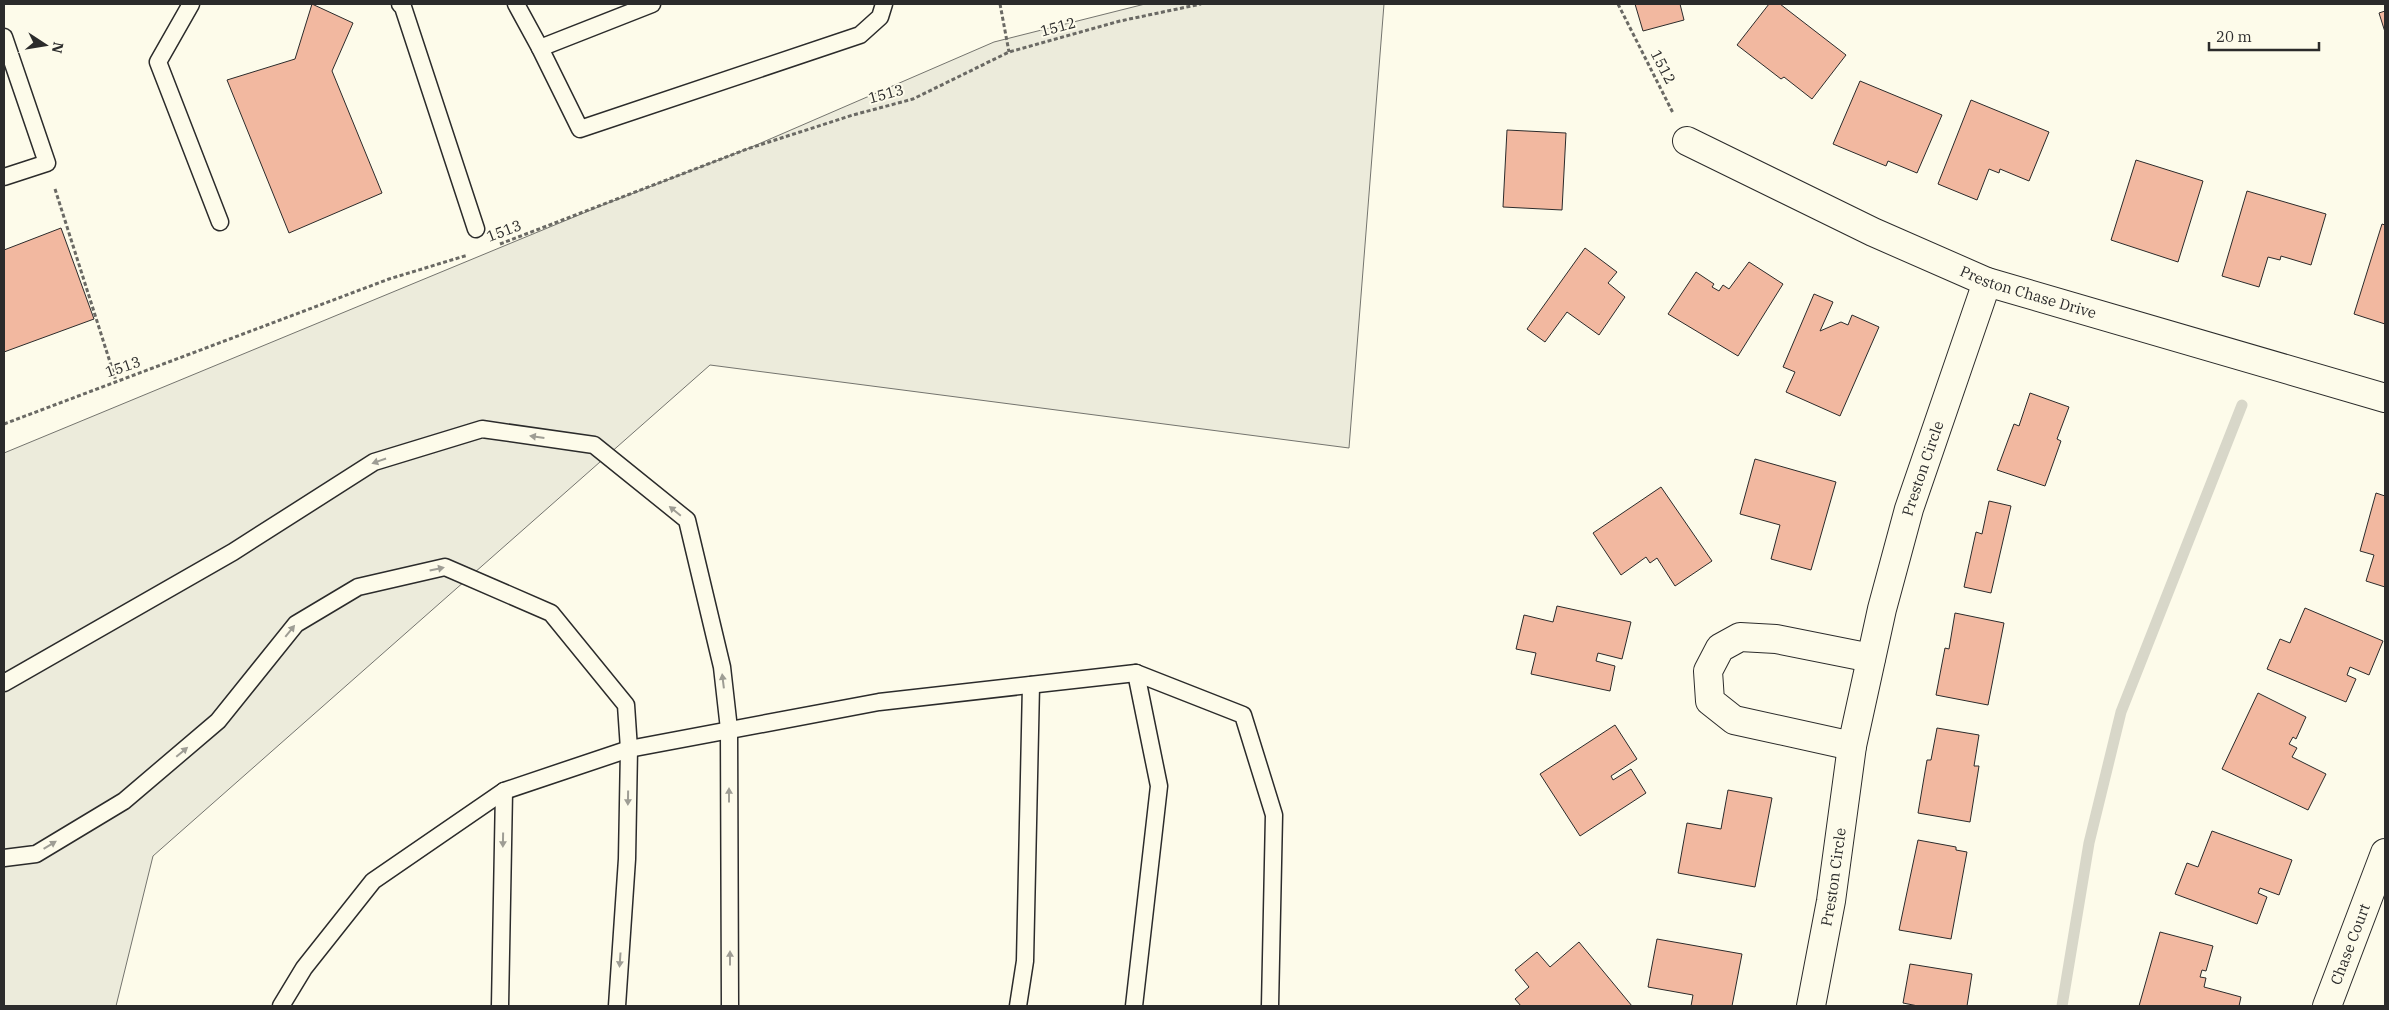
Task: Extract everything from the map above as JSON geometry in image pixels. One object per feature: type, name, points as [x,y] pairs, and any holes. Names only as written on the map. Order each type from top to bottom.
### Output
[{"type":"street","name":"Preston Chase Drive","points":[[1687,141],[1873,232],[1987,282],[2385,398]]},
{"type":"street","name":"Preston Circle","points":[[1811,1006],[1831,901],[1852,746],[1882,609],[1908,509],[1987,282]]},
{"type":"street","points":[[1852,746],[1734,720],[1710,701],[1708,671],[1720,648],[1740,637],[1776,639],[1871,658]]},
{"type":"street","name":"Chase Court","points":[[2327,1006],[2385,853]]},
{"type":"lane","points":[[191,4],[158,62],[220,222]]},
{"type":"lane","points":[[400,4],[403,7],[476,229]]},
{"type":"lane","points":[[516,4],[580,129],[860,35],[880,17],[884,4]]},
{"type":"lane","points":[[540,48],[652,4]]},
{"type":"lane","points":[[4,37],[7,57],[47,163],[4,176]]},
{"type":"lane","points":[[4,683],[234,552],[374,462],[482,429],[594,445],[687,520],[722,667],[729,729],[730,1006]]},
{"type":"lane","points":[[4,858],[36,854],[124,801],[218,721],[296,624],[358,587],[445,567],[551,612],[626,705],[629,749],[627,859],[616,1006]]},
{"type":"lane","points":[[1134,1006],[1159,786],[1136,673]]},
{"type":"lane","points":[[281,1006],[304,968],[372,881],[504,791],[629,749],[729,729],[879,702],[1136,673],[1243,715],[1274,815],[1270,1006]]},
{"type":"lane","points":[[1018,1006],[1025,961],[1031,685]]},
{"type":"lane","points":[[500,1006],[504,791]]},
{"type":"path","points":[[1000,4],[1009,52]]},
{"type":"path","name":"1512","points":[[1009,52],[1120,21],[1201,4]]},
{"type":"path","name":"1512","points":[[1618,4],[1687,141]]},
{"type":"path","name":"1513","points":[[492,247],[747,149],[853,115],[914,99],[1009,52]]},
{"type":"path","points":[[47,163],[116,381]]},
{"type":"path","name":"1513","points":[[4,424],[389,279],[474,254]]},
{"type":"shaded area","points":[[1145,4],[1384,4],[1349,448],[710,365],[153,856],[116,1006],[4,1006],[4,453],[603,205],[747,149],[994,42]]},
{"type":"building","points":[[312,4],[353,23],[332,71],[382,193],[289,233],[227,80],[295,59]]},
{"type":"building","points":[[1635,4],[1680,4],[1684,20],[1643,31]]},
{"type":"building","points":[[1769,4],[1780,4],[1846,55],[1812,99],[1784,77],[1781,79],[1737,45]]},
{"type":"building","points":[[2385,11],[2385,32],[2379,13]]},
{"type":"building","points":[[1860,81],[1942,115],[1917,173],[1888,161],[1886,166],[1833,144]]},
{"type":"building","points":[[1971,100],[2049,132],[2029,181],[2000,169],[1999,173],[1989,169],[1977,200],[1938,184]]},
{"type":"building","points":[[1507,130],[1566,133],[1562,210],[1503,207]]},
{"type":"building","points":[[2136,160],[2203,181],[2178,262],[2111,240]]},
{"type":"building","points":[[2247,191],[2326,214],[2311,265],[2281,256],[2280,260],[2268,257],[2259,287],[2222,276]]},
{"type":"building","points":[[2382,224],[2385,225],[2385,324],[2354,314]]},
{"type":"building","points":[[61,228],[94,319],[4,352],[4,250]]},
{"type":"building","points":[[1585,248],[1617,272],[1608,283],[1625,297],[1599,335],[1567,312],[1545,342],[1527,329]]},
{"type":"building","points":[[1749,262],[1783,284],[1738,356],[1668,314],[1696,272],[1714,284],[1712,287],[1719,291],[1723,285],[1729,289]]},
{"type":"building","points":[[1814,294],[1833,302],[1820,331],[1841,322],[1848,325],[1852,315],[1879,327],[1840,416],[1786,392],[1795,372],[1783,367]]},
{"type":"building","points":[[2030,393],[2069,407],[2057,439],[2061,441],[2045,486],[1997,470],[2014,424],[2019,426]]},
{"type":"building","points":[[1755,459],[1836,482],[1811,570],[1771,559],[1780,525],[1740,514]]},
{"type":"building","points":[[1661,487],[1712,561],[1675,586],[1657,558],[1650,563],[1646,557],[1621,575],[1593,533]]},
{"type":"building","points":[[2376,493],[2385,496],[2385,587],[2366,581],[2374,555],[2360,551]]},
{"type":"building","points":[[1989,501],[2011,506],[1991,593],[1964,587],[1976,532],[1982,534]]},
{"type":"building","points":[[1557,606],[1631,622],[1622,659],[1598,653],[1596,661],[1615,666],[1610,691],[1531,674],[1536,653],[1516,649],[1524,615],[1553,622]]},
{"type":"building","points":[[2305,608],[2383,641],[2369,675],[2350,667],[2347,675],[2356,679],[2346,702],[2267,669],[2280,639],[2290,643]]},
{"type":"building","points":[[1955,613],[2004,623],[1988,705],[1936,695],[1945,648],[1949,649]]},
{"type":"building","points":[[2258,693],[2306,717],[2296,739],[2293,737],[2289,744],[2297,748],[2292,757],[2326,774],[2308,810],[2222,769]]},
{"type":"building","points":[[1615,725],[1637,759],[1611,776],[1613,780],[1631,769],[1646,793],[1580,836],[1540,774]]},
{"type":"building","points":[[1937,728],[1979,735],[1974,766],[1979,766],[1970,822],[1918,813],[1927,760],[1931,760]]},
{"type":"building","points":[[1728,790],[1772,798],[1755,887],[1678,873],[1687,823],[1721,829]]},
{"type":"building","points":[[2212,831],[2292,860],[2279,895],[2260,888],[2258,893],[2267,897],[2257,924],[2175,894],[2187,863],[2198,867]]},
{"type":"building","points":[[1918,840],[1956,847],[1956,850],[1967,852],[1951,939],[1899,930]]},
{"type":"building","points":[[2160,932],[2213,946],[2206,971],[2202,970],[2200,977],[2206,978],[2204,987],[2241,997],[2239,1006],[2139,1006]]},
{"type":"building","points":[[1657,939],[1742,954],[1732,1006],[1691,1006],[1693,995],[1648,987]]},
{"type":"building","points":[[1579,942],[1632,1006],[1521,1006],[1515,999],[1529,987],[1515,970],[1537,952],[1550,967]]},
{"type":"building","points":[[1910,964],[1972,974],[1967,1006],[1918,1006],[1903,1003]]},
{"type":"waterway","points":[[2062,1006],[2089,843],[2121,712],[2242,405]]}]
